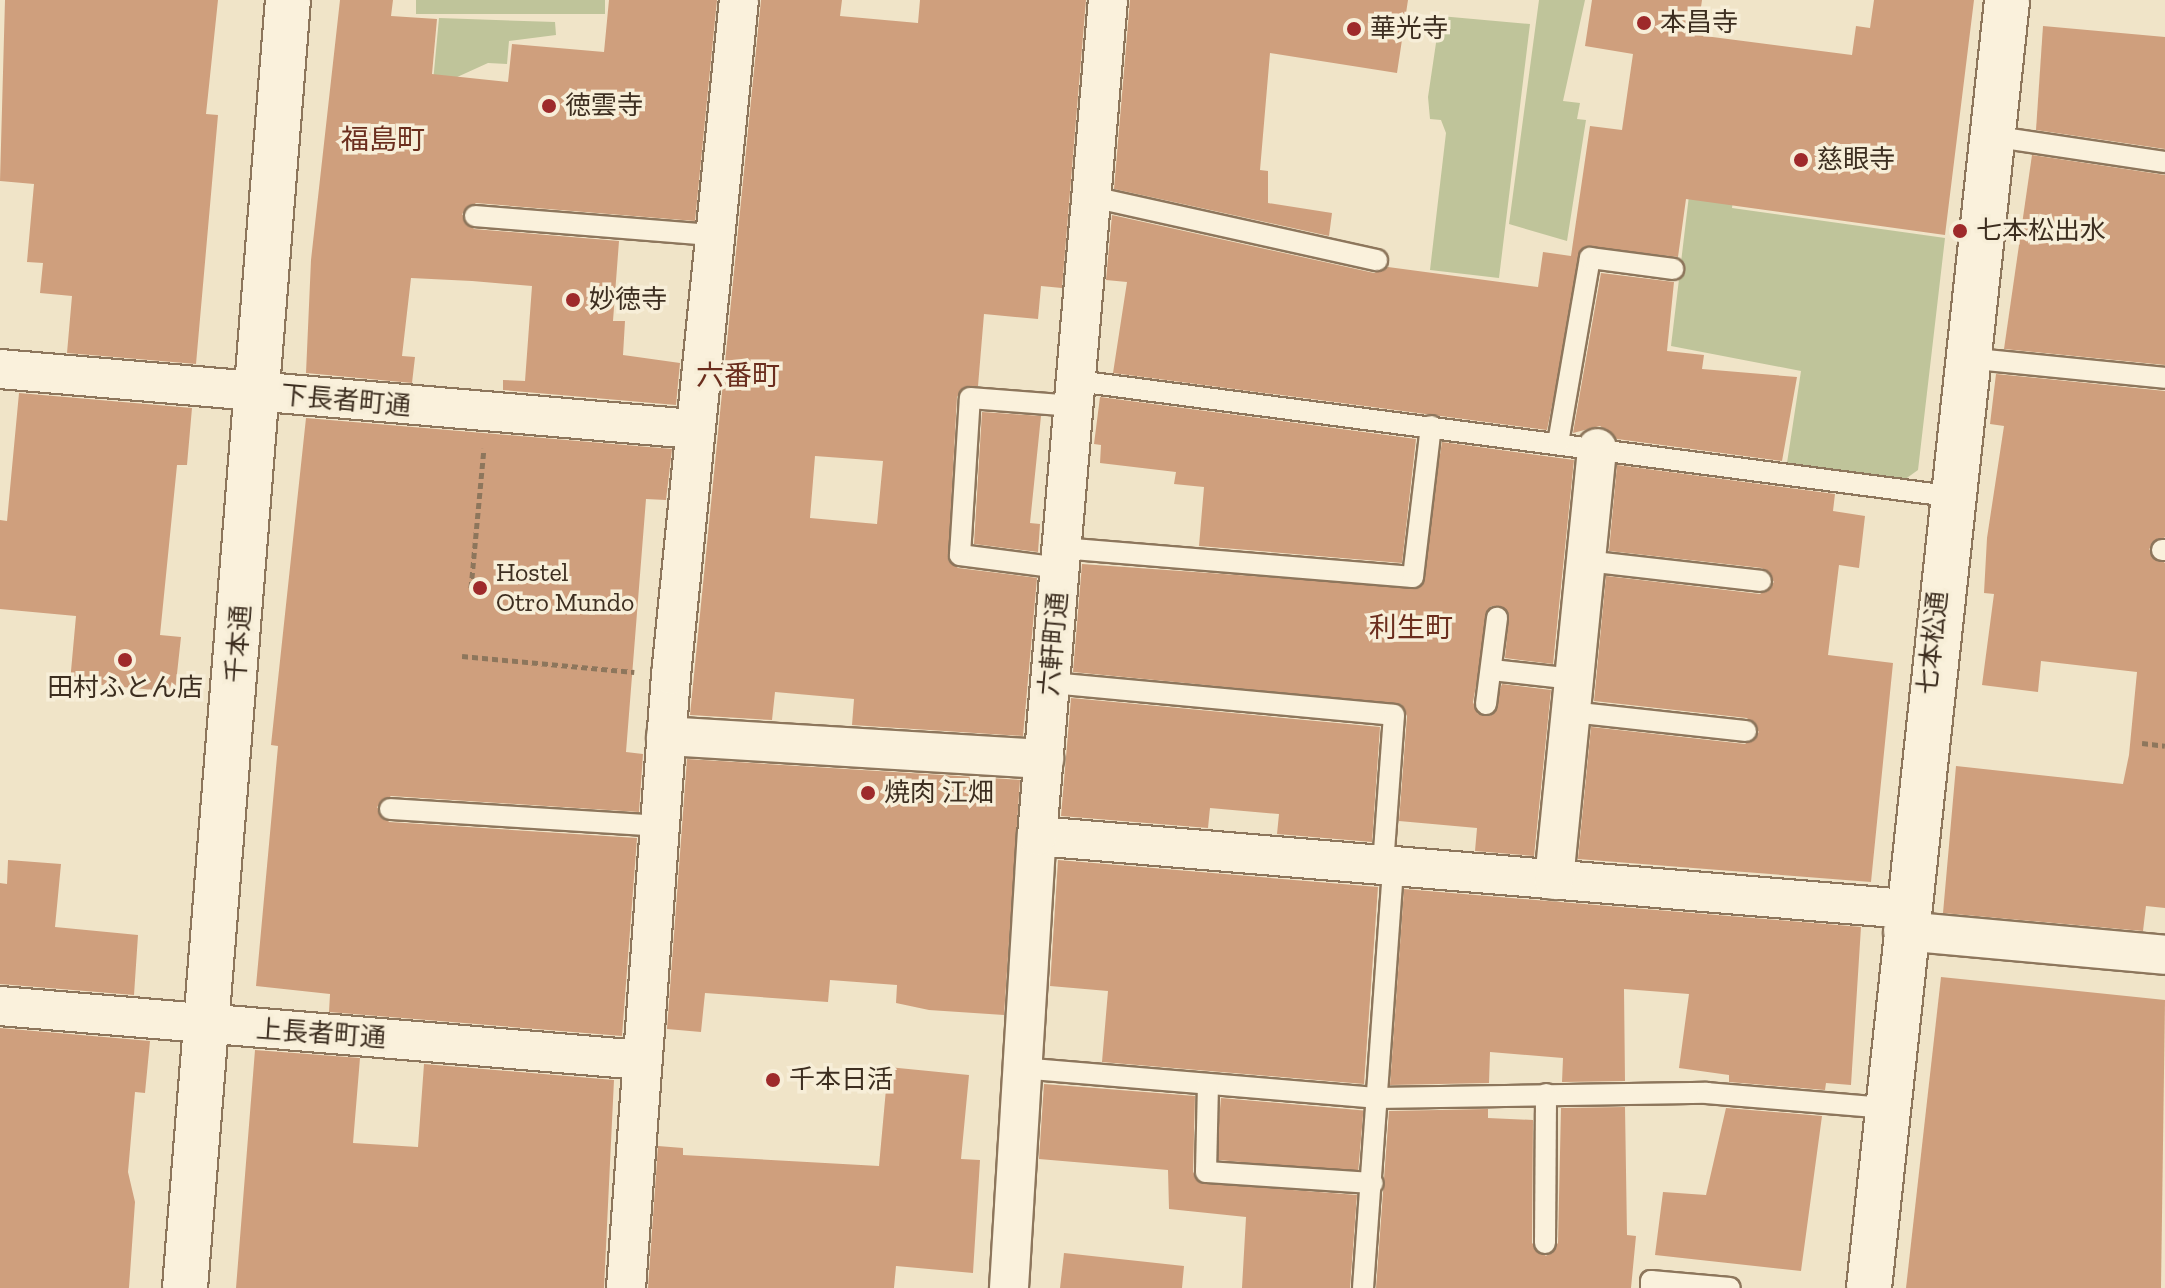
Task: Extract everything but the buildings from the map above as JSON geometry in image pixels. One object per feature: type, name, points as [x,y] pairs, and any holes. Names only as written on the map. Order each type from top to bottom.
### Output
[{"type":"street","name":"千本通","points":[[185,1288],[209,1025],[288,0]]},
{"type":"street","points":[[626,1288],[671,675],[710,235],[739,0]]},
{"type":"street","name":"六軒町通","points":[[1009,1288],[1020,1068],[1037,836],[1108,0]]},
{"type":"street","name":"七本松通","points":[[1869,1288],[1948,496],[2007,0]]},
{"type":"street","name":"下長者町通","points":[[0,369],[693,429]]},
{"type":"street","points":[[1554,880],[1597,448]]},
{"type":"street","points":[[666,736],[1044,759]]},
{"type":"street","points":[[1037,836],[1554,880],[1904,920],[2165,955]]},
{"type":"street","name":"上長者町通","points":[[0,1006],[642,1060]]},
{"type":"lane","points":[[1991,136],[2165,162]]},
{"type":"lane","points":[[1092,197],[1377,260]]},
{"type":"lane","points":[[475,216],[710,235]]},
{"type":"lane","points":[[1558,443],[1590,258],[1673,269]]},
{"type":"lane","points":[[1965,358],[2165,378]]},
{"type":"lane","points":[[1431,426],[1413,577],[960,555],[970,398],[1076,394],[1431,426],[1948,496]]},
{"type":"lane","points":[[1586,561],[1761,581]]},
{"type":"lane","points":[[1486,704],[1497,618]]},
{"type":"lane","points":[[1492,670],[1572,696],[1746,731]]},
{"type":"lane","points":[[1051,683],[1394,715],[1373,1183],[1363,1288]]},
{"type":"lane","points":[[390,809],[659,826]]},
{"type":"lane","points":[[1020,1068],[1376,1098],[1707,1093],[1886,1108]]},
{"type":"lane","points":[[1208,1084],[1206,1172],[1373,1183]]},
{"type":"lane","points":[[1545,1243],[1546,1094]]},
{"type":"lane","points":[[1651,1288],[1651,1281],[1730,1288]]},
{"type":"path","points":[[471,588],[488,412]]},
{"type":"path","points":[[462,656],[671,675]]},
{"type":"path","points":[[2142,743],[2165,746]]},
{"type":"green space","points":[[416,0],[605,0],[605,14],[416,14]]},
{"type":"green space","points":[[1539,0],[1585,0],[1563,101],[1580,103],[1577,119],[1586,120],[1567,241],[1509,224]]},
{"type":"green space","points":[[1440,16],[1530,24],[1499,278],[1430,270],[1446,133],[1441,120],[1430,119],[1428,97]]},
{"type":"green space","points":[[439,18],[555,22],[556,35],[509,41],[507,64],[488,63],[455,78],[424,178]]},
{"type":"green space","points":[[1696,137],[1740,143],[1732,208],[1945,238],[1918,470],[1904,480],[1787,463],[1801,371],[1671,346]]},
{"type":"place","name":"本昌寺","points":[[1644,23]]},
{"type":"place","name":"華光寺","points":[[1354,29]]},
{"type":"place","name":"徳雲寺","points":[[549,106]]},
{"type":"place","name":"慈眼寺","points":[[1801,160]]},
{"type":"place","name":"七本松出水","points":[[1960,231]]},
{"type":"place","name":"妙徳寺","points":[[573,300]]},
{"type":"place","name":"Hostel Otro Mundo","points":[[480,588]]},
{"type":"place","name":"田村ふとん店","points":[[125,660]]},
{"type":"place","name":"焼肉 江畑","points":[[868,793]]},
{"type":"place","name":"千本日活","points":[[773,1080]]},
{"type":"district","name":"福島町","points":[[383,140]]},
{"type":"district","name":"六番町","points":[[738,376]]},
{"type":"district","name":"利生町","points":[[1411,628]]}]
